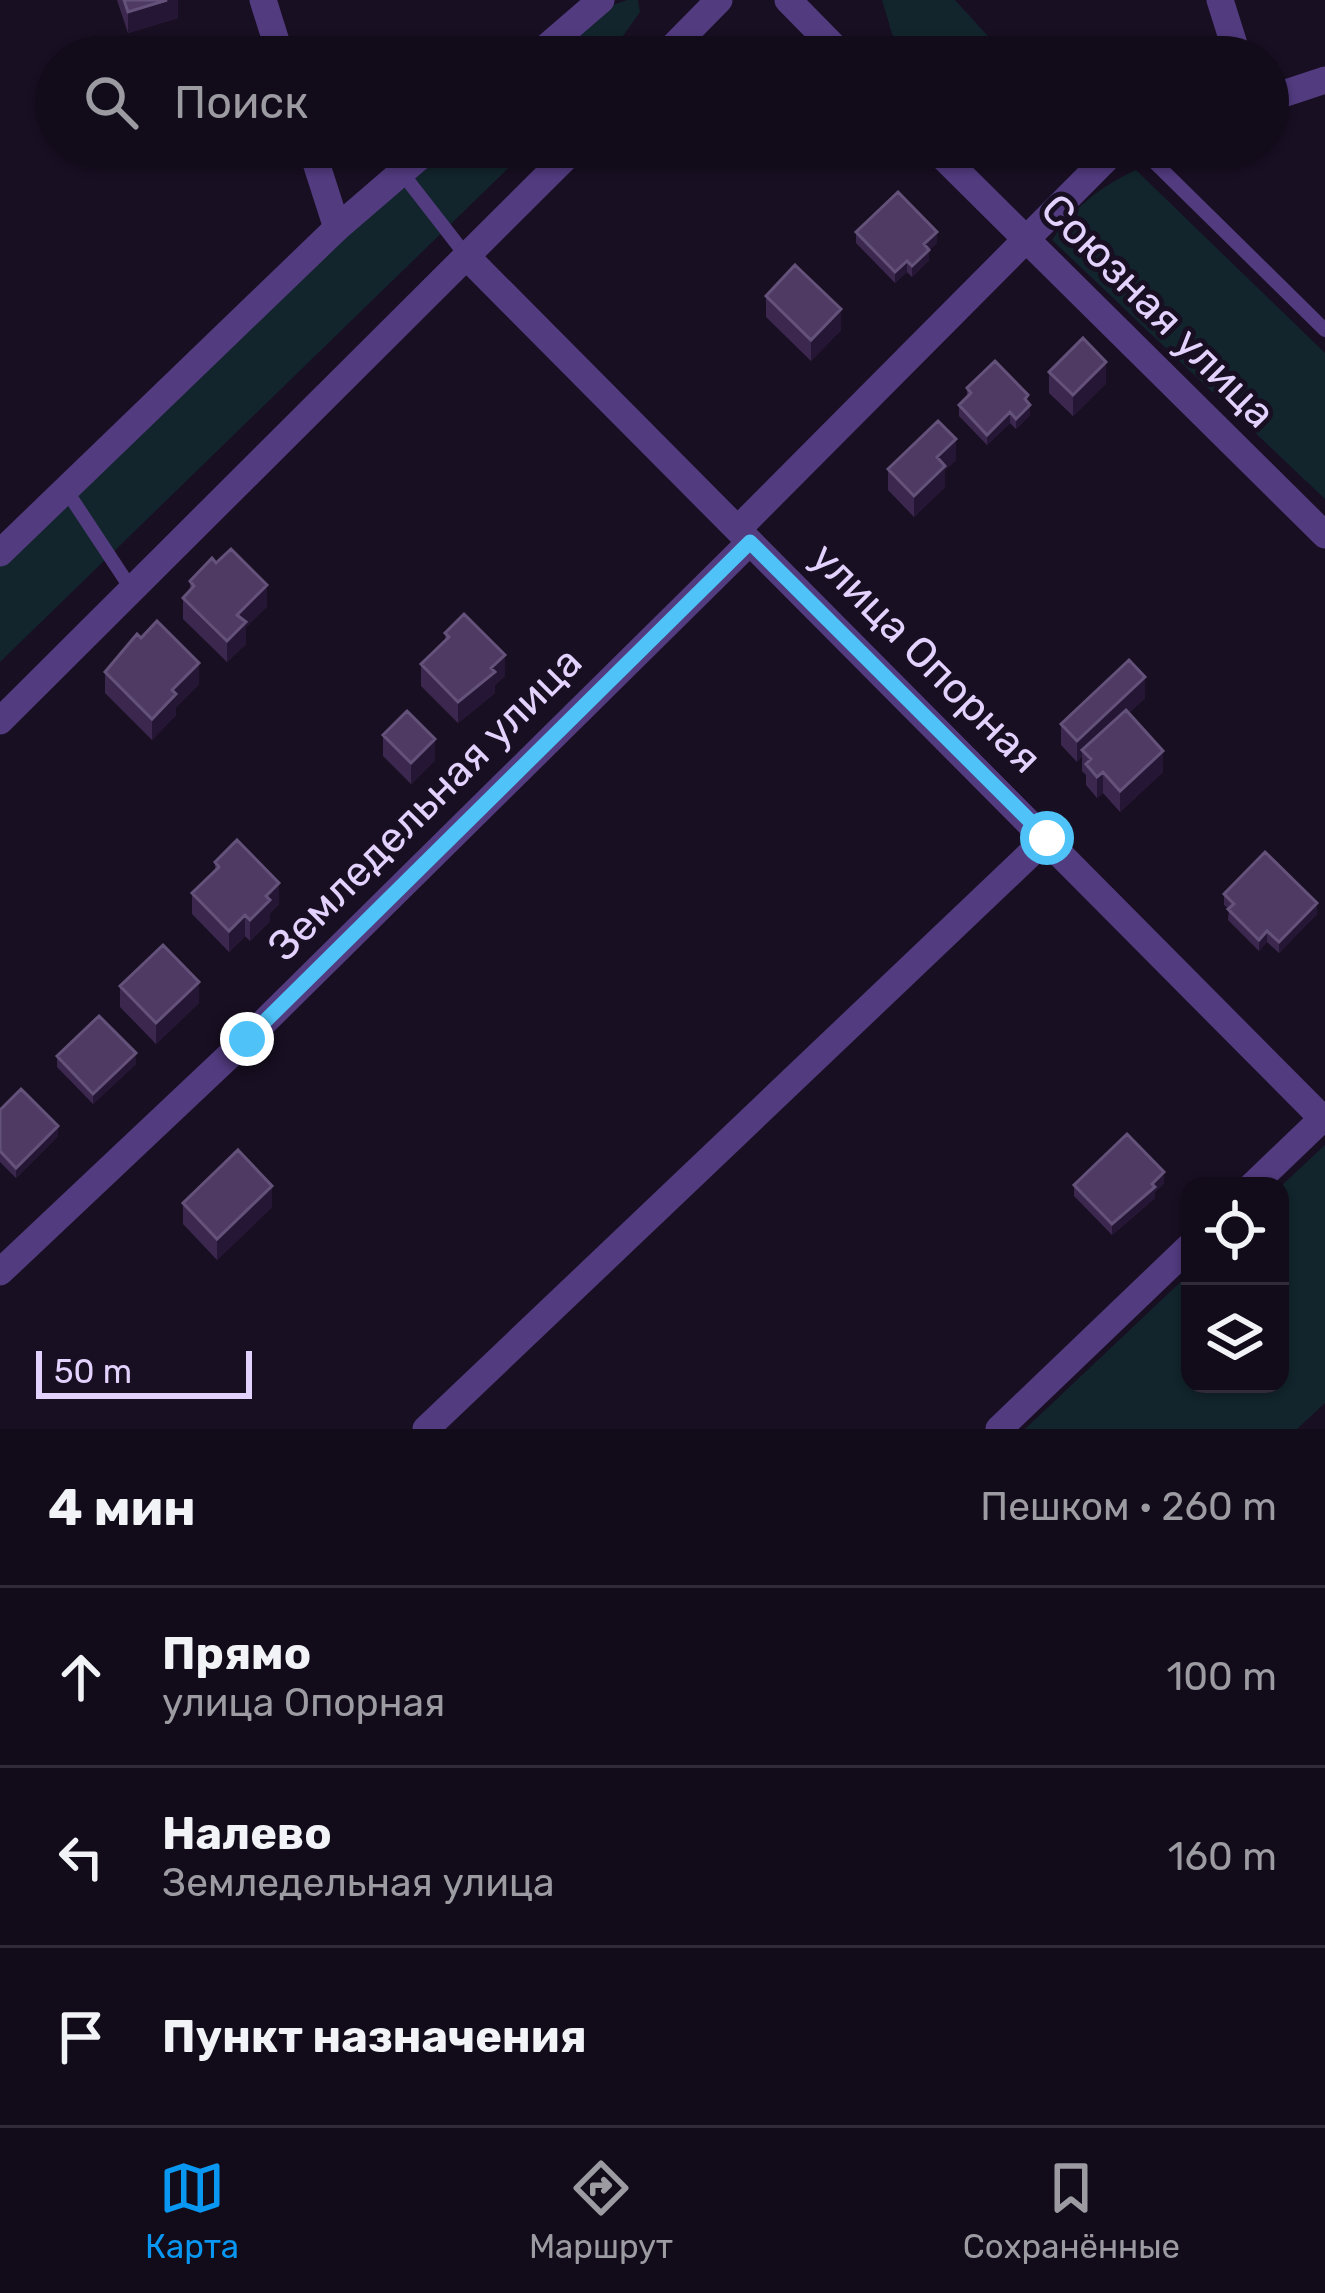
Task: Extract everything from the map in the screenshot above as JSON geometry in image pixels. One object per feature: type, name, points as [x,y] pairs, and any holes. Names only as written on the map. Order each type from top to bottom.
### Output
[{"type":"street","points":[[263,0],[274,36]]},
{"type":"street","points":[[559,36],[601,0]]},
{"type":"street","points":[[684,36],[719,0]]},
{"type":"street","points":[[788,0],[823,36]]},
{"type":"street","points":[[1220,0],[1231,36]]},
{"type":"street","points":[[1289,92],[1325,80]]},
{"type":"street","points":[[317,168],[337,229]]},
{"type":"street","points":[[2,547],[407,168]]},
{"type":"street","points":[[0,721],[556,168]]},
{"type":"street","name":"Союзная улица","points":[[954,168],[1325,535]]},
{"type":"street","name":"Земледельная улица","points":[[0,1272],[247,1039],[744,535],[1097,168]]},
{"type":"street","name":"улица Опорная","points":[[468,258],[1324,1118]]},
{"type":"street","points":[[426,1429],[1047,838]]},
{"type":"street","points":[[1262,1177],[1324,1118]]},
{"type":"street","points":[[999,1429],[1181,1255]]},
{"type":"lane","points":[[1160,168],[1325,330]]},
{"type":"lane","points":[[402,172],[468,258]]},
{"type":"lane","points":[[66,490],[132,590]]},
{"type":"shaded area","points":[[638,0],[640,12],[623,36],[574,36],[610,6]]},
{"type":"shaded area","points":[[882,0],[955,0],[988,36],[893,36]]},
{"type":"shaded area","points":[[419,168],[508,168],[0,662],[0,563]]},
{"type":"shaded area","points":[[1136,170],[1325,353],[1325,499],[1052,240],[1089,199]]},
{"type":"shaded area","points":[[1325,1145],[1325,1403],[1297,1429],[1025,1429],[1181,1282],[1181,1393],[1289,1393],[1289,1179]]},
{"type":"building","points":[[124,0],[167,0],[128,12]]},
{"type":"building","points":[[898,192],[937,232],[924,244],[929,250],[912,266],[907,261],[895,272],[856,232]]},
{"type":"building","points":[[795,265],[841,309],[811,340],[766,296]]},
{"type":"building","points":[[1083,338],[1106,362],[1073,395],[1049,372]]},
{"type":"building","points":[[995,361],[1028,395],[1025,399],[1030,405],[1016,419],[1010,412],[987,435],[959,405],[971,393],[967,388]]},
{"type":"building","points":[[938,421],[956,439],[937,457],[945,466],[914,496],[888,469]]},
{"type":"building","points":[[231,549],[267,585],[237,615],[246,622],[227,641],[183,598],[194,586],[190,581],[212,558],[216,563]]},
{"type":"building","points":[[464,614],[505,655],[491,668],[495,672],[458,702],[421,664],[449,637],[445,633]]},
{"type":"building","points":[[157,621],[199,663],[152,719],[105,672],[137,634],[141,638]]},
{"type":"building","points":[[1129,660],[1145,677],[1077,741],[1061,724]]},
{"type":"building","points":[[1126,710],[1163,751],[1120,791],[1103,772],[1097,777],[1082,750]]},
{"type":"building","points":[[407,711],[435,739],[411,763],[383,735]]},
{"type":"building","points":[[237,840],[279,883],[250,920],[245,915],[229,931],[192,893],[219,867],[215,862]]},
{"type":"building","points":[[1265,852],[1317,903],[1279,942],[1267,931],[1259,940],[1228,909],[1234,904],[1224,894]]},
{"type":"building","points":[[163,945],[199,982],[156,1023],[120,986]]},
{"type":"building","points":[[99,1016],[136,1053],[93,1094],[57,1056]]},
{"type":"building","points":[[21,1089],[58,1126],[16,1168],[0,1151],[0,1110]]},
{"type":"building","points":[[1127,1134],[1164,1172],[1152,1184],[1155,1187],[1112,1224],[1074,1185]]},
{"type":"building","points":[[238,1150],[272,1186],[217,1239],[183,1203]]},
{"type":"route","points":[[247,1039],[750,542],[1047,838]]}]
